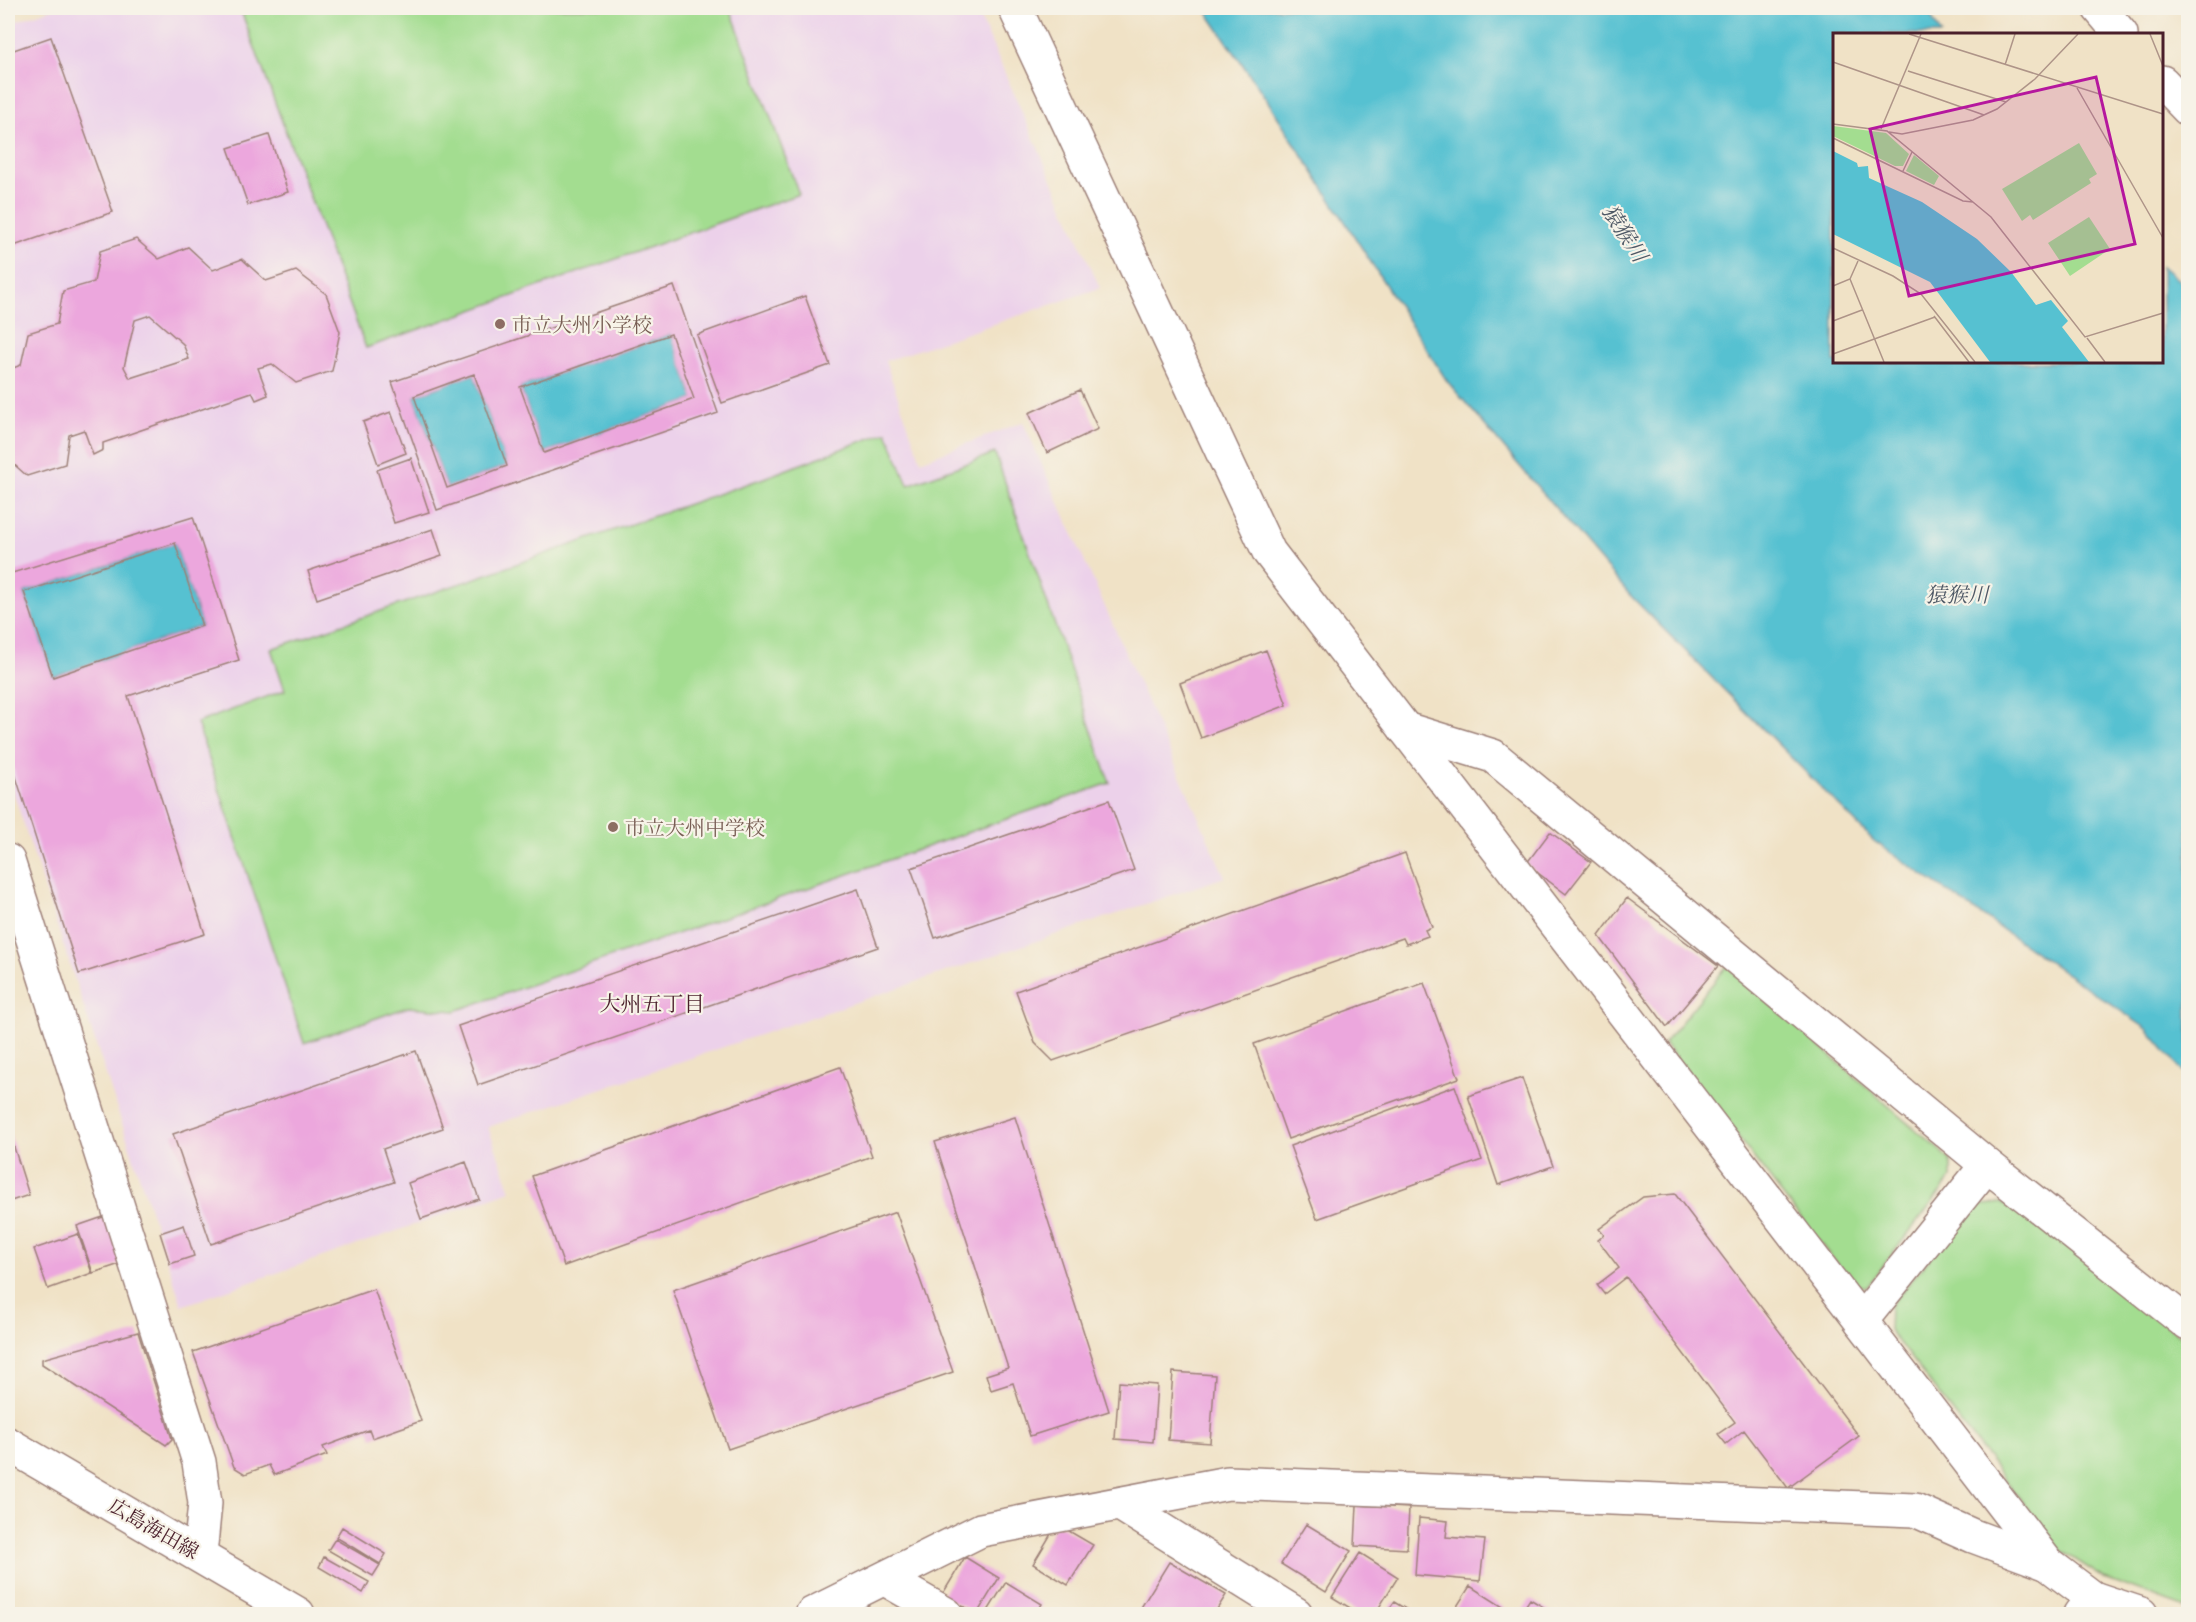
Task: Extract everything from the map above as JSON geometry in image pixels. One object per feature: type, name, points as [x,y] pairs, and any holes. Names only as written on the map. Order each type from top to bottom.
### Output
[{"type":"street","points":[[1015,8],[1269,552],[2048,1564],[2086,1606],[2141,1614]]},
{"type":"street","points":[[2098,8],[2120,33]]},
{"type":"street","points":[[2163,83],[2188,109]]},
{"type":"street","points":[[1405,729],[1493,756],[1987,1165],[2188,1324]]},
{"type":"street","points":[[8,861],[199,1462],[205,1503],[200,1555]]},
{"type":"street","points":[[1861,1322],[1987,1165]]},
{"type":"street","name":"広島海田線","points":[[8,1444],[298,1614]]},
{"type":"street","points":[[812,1614],[981,1530],[1228,1483],[1915,1510],[1973,1536],[2048,1564]]},
{"type":"street","points":[[1120,1504],[1296,1614]]},
{"type":"street","points":[[885,1579],[946,1614]]},
{"type":"shaded area","points":[[55,8],[976,8],[1100,288],[885,361],[921,461],[1023,422],[1225,877],[488,1127],[511,1191],[182,1306],[8,776],[8,24]]},
{"type":"green space","points":[[240,8],[730,8],[799,194],[366,348]]},
{"type":"green space","points":[[887,432],[908,485],[995,453],[1110,783],[455,1011],[408,1007],[304,1043],[197,723],[285,690],[271,649],[761,479]]},
{"type":"green space","points":[[1727,966],[1951,1160],[1951,1178],[1867,1287],[1853,1285],[1664,1043]]},
{"type":"green space","points":[[2002,1203],[2050,1230],[2188,1342],[2188,1609],[2104,1578],[2059,1549],[1889,1330],[1890,1306],[1974,1206]]},
{"type":"water","name":"猿猴川","points":[[1204,8],[1926,8],[1940,33],[1833,33],[1833,363],[2163,363],[2163,267],[2188,288],[2188,1078],[2147,1029],[1874,841],[1629,594],[1447,381],[1267,100]]},
{"type":"water","points":[[671,334],[694,399],[544,453],[520,387]]},
{"type":"water","points":[[474,374],[507,466],[447,488],[414,396]]},
{"type":"water","points":[[175,543],[202,626],[53,677],[24,592]]},
{"type":"building","points":[[51,37],[113,212],[8,248],[8,52]]},
{"type":"building","points":[[269,135],[288,192],[248,205],[228,148]]},
{"type":"building","points":[[136,239],[159,259],[188,247],[213,270],[242,259],[266,281],[296,271],[326,294],[340,332],[332,371],[296,383],[272,364],[258,368],[268,395],[256,400],[252,392],[103,443],[103,450],[93,455],[84,430],[69,435],[65,464],[27,476],[8,459],[8,370],[21,365],[28,333],[57,324],[63,291],[94,282],[100,251]],"holes":[[[150,315],[183,344],[189,359],[130,378],[124,367],[135,320]]]},
{"type":"building","points":[[674,286],[718,413],[437,510],[392,382]],"holes":[[[671,334],[694,399],[544,453],[520,387]],[[474,374],[507,466],[447,488],[414,396]]]},
{"type":"building","points":[[805,296],[830,365],[722,403],[697,335]]},
{"type":"building","points":[[1080,390],[1098,429],[1047,453],[1029,413]]},
{"type":"building","points":[[391,412],[406,453],[378,464],[363,422]]},
{"type":"building","points":[[411,458],[429,512],[394,523],[377,470]]},
{"type":"building","points":[[193,517],[239,660],[128,696],[205,934],[79,974],[8,752],[8,593],[12,573]],"holes":[[[175,543],[202,626],[53,677],[24,592]]]},
{"type":"building","points":[[433,529],[442,556],[317,599],[308,571]]},
{"type":"building","points":[[1266,650],[1287,705],[1201,738],[1180,683]]},
{"type":"building","points":[[1109,800],[1134,870],[935,938],[911,868]]},
{"type":"building","points":[[1550,832],[1591,862],[1566,894],[1526,864]]},
{"type":"building","points":[[1405,853],[1432,927],[1425,930],[1428,936],[1406,944],[1403,938],[1053,1061],[1035,1043],[1016,991]]},
{"type":"building","points":[[858,889],[878,947],[478,1085],[458,1026]]},
{"type":"building","points":[[1627,898],[1718,966],[1667,1027],[1599,936]]},
{"type":"building","points":[[1424,983],[1459,1078],[1288,1139],[1254,1044]]},
{"type":"building","points":[[416,1051],[443,1128],[383,1149],[394,1182],[211,1244],[173,1134]]},
{"type":"building","points":[[840,1067],[872,1156],[564,1266],[532,1176]]},
{"type":"building","points":[[1522,1078],[1553,1166],[1498,1185],[1468,1096]]},
{"type":"building","points":[[1455,1086],[1482,1160],[1317,1219],[1290,1146]]},
{"type":"building","points":[[1015,1117],[1109,1411],[1030,1436],[1013,1383],[991,1390],[986,1375],[1008,1368],[935,1142]]},
{"type":"building","points":[[8,1128],[29,1195],[8,1202]]},
{"type":"building","points":[[466,1162],[479,1199],[421,1219],[408,1183]]},
{"type":"building","points":[[1675,1194],[1859,1436],[1788,1488],[1744,1430],[1726,1444],[1718,1434],[1735,1422],[1626,1277],[1604,1294],[1597,1285],[1619,1268],[1598,1240],[1604,1235],[1599,1229],[1643,1197]]},
{"type":"building","points":[[896,1212],[953,1372],[728,1449],[673,1290]]},
{"type":"building","points":[[106,1216],[123,1263],[93,1273],[77,1226]]},
{"type":"building","points":[[184,1225],[194,1256],[170,1264],[160,1233]]},
{"type":"building","points":[[78,1234],[92,1273],[48,1289],[34,1249]]},
{"type":"building","points":[[374,1289],[421,1421],[372,1438],[369,1430],[323,1447],[327,1455],[274,1475],[269,1465],[245,1474],[234,1467],[193,1352]]},
{"type":"building","points":[[138,1332],[172,1439],[166,1445],[42,1364],[42,1359]]},
{"type":"building","points":[[1173,1372],[1215,1375],[1210,1443],[1168,1440]]},
{"type":"building","points":[[1119,1382],[1157,1385],[1153,1442],[1115,1439]]},
{"type":"building","points":[[1357,1505],[1409,1508],[1407,1549],[1355,1546]]},
{"type":"building","points":[[1419,1518],[1448,1521],[1446,1537],[1485,1540],[1480,1581],[1415,1575]]},
{"type":"building","points":[[1057,1524],[1093,1545],[1068,1585],[1033,1564]]},
{"type":"building","points":[[1306,1524],[1351,1551],[1326,1592],[1281,1564]]},
{"type":"building","points":[[342,1527],[386,1554],[380,1564],[336,1537]]},
{"type":"building","points":[[335,1539],[380,1565],[373,1576],[328,1550]]},
{"type":"building","points":[[1360,1553],[1398,1577],[1375,1614],[1360,1614],[1332,1597]]},
{"type":"building","points":[[324,1557],[369,1582],[363,1593],[319,1567]]},
{"type":"building","points":[[965,1557],[999,1578],[977,1614],[942,1595]]},
{"type":"building","points":[[1169,1562],[1226,1595],[1214,1614],[1137,1614]]},
{"type":"building","points":[[1006,1582],[1042,1604],[1036,1614],[986,1614]]},
{"type":"building","points":[[1470,1586],[1511,1612],[1510,1614],[1452,1614]]},
{"type":"building","points":[[1530,1599],[1555,1614],[1520,1614]]},
{"type":"building","points":[[1394,1602],[1414,1614],[1386,1614]]},
{"type":"place","name":"市立大州小学校","points":[[500,324]]},
{"type":"place","name":"市立大州中学校","points":[[613,827]]},
{"type":"district","name":"大州五丁目","points":[[652,1003]]}]
